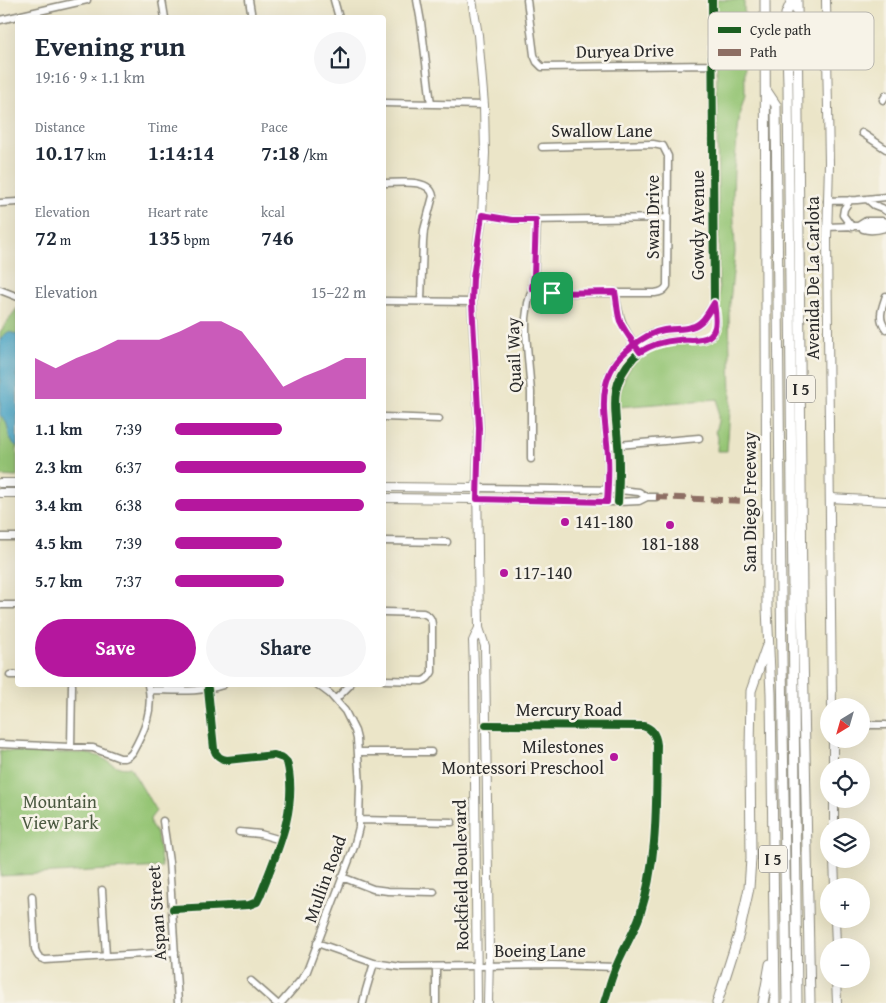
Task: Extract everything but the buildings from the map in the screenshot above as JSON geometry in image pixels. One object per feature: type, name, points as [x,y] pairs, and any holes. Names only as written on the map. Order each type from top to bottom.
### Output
[{"type":"highway","points":[[787,12],[792,0]]},
{"type":"highway","name":"San Diego Freeway","points":[[766,70],[768,644],[771,694],[776,1003]]},
{"type":"highway","points":[[788,70],[797,1003]]},
{"type":"highway","name":"I 5","points":[[798,70],[803,609],[810,1003]]},
{"type":"highway","points":[[766,89],[776,105],[787,1003]]},
{"type":"highway","points":[[717,1003],[739,934],[749,888],[751,859],[751,691],[768,644]]},
{"type":"highway","points":[[764,1003],[774,941]]},
{"type":"main road","name":"Rockfield Boulevard","points":[[472,0],[478,35],[484,105],[485,160],[482,215],[473,278],[472,302],[479,428],[477,488],[479,628],[485,646],[488,1003]]},
{"type":"main road","name":"Avenida De La Carlota","points":[[827,70],[832,698]]},
{"type":"main road","points":[[0,483],[15,483]]},
{"type":"main road","points":[[386,487],[477,488]]},
{"type":"main road","points":[[0,493],[15,493]]},
{"type":"main road","points":[[386,498],[477,499]]},
{"type":"main road","points":[[830,498],[886,501]]},
{"type":"main road","name":"Rockfield Boulevard","points":[[478,1003],[473,641],[479,628]]},
{"type":"main road","points":[[474,716],[486,725]]},
{"type":"main road","points":[[836,988],[837,1003]]},
{"type":"street","points":[[22,15],[87,0]]},
{"type":"street","points":[[162,0],[164,15]]},
{"type":"street","points":[[249,0],[252,15]]},
{"type":"street","points":[[334,0],[338,15]]},
{"type":"street","points":[[417,0],[431,104]]},
{"type":"street","name":"Duryea Drive","points":[[527,0],[534,55],[538,64],[542,67],[708,65]]},
{"type":"street","points":[[0,20],[15,17]]},
{"type":"street","name":"Gowdy Avenue","points":[[618,502],[618,445],[614,404],[618,383],[625,369],[634,357],[646,348],[663,342],[702,339],[710,336],[717,319],[714,303],[713,70]]},
{"type":"street","points":[[386,103],[484,105]]},
{"type":"street","points":[[862,133],[886,149]]},
{"type":"street","name":"Swallow Lane","points":[[542,147],[653,144],[663,146]]},
{"type":"street","name":"Swan Drive","points":[[615,292],[661,292],[667,286],[668,156],[663,146]]},
{"type":"street","points":[[386,183],[426,185],[433,196],[424,230],[421,301]]},
{"type":"street","points":[[827,201],[886,197]]},
{"type":"street","points":[[867,199],[886,211]]},
{"type":"street","points":[[850,200],[844,209],[843,215],[854,226]]},
{"type":"street","points":[[0,203],[15,202]]},
{"type":"street","points":[[482,215],[512,220],[667,218]]},
{"type":"street","name":"Quail Way","points":[[531,459],[531,392],[526,318],[534,275],[536,220]]},
{"type":"street","points":[[827,227],[886,224]]},
{"type":"street","points":[[532,288],[552,293],[615,292],[620,320],[626,333],[640,352]]},
{"type":"street","points":[[0,290],[15,296]]},
{"type":"street","points":[[886,296],[880,315],[886,329]]},
{"type":"street","points":[[386,301],[472,302]]},
{"type":"street","name":"Gowdy Avenue","points":[[607,502],[608,457],[604,401],[605,386],[610,374],[618,360],[634,344],[650,334],[663,330],[692,327],[699,324],[707,316],[714,303]]},
{"type":"street","points":[[386,417],[439,419]]},
{"type":"street","points":[[607,446],[699,438]]},
{"type":"street","points":[[477,488],[619,490],[639,492],[647,497]]},
{"type":"street","points":[[477,499],[618,502],[639,501],[647,497],[656,497]]},
{"type":"street","points":[[0,537],[15,537]]},
{"type":"street","points":[[386,541],[448,542]]},
{"type":"street","points":[[0,605],[15,605]]},
{"type":"street","points":[[386,612],[423,613],[429,615],[432,620],[432,672],[429,677],[422,681],[386,680]]},
{"type":"street","points":[[10,675],[15,675]]},
{"type":"street","points":[[71,747],[72,687]]},
{"type":"street","points":[[0,744],[93,748],[125,758],[135,748],[147,723],[150,703],[148,687],[196,690],[216,687]]},
{"type":"street","name":"Mullin Road","points":[[281,1003],[307,971],[358,834],[359,752],[357,740],[352,723],[345,711],[336,699],[321,687]]},
{"type":"street","points":[[336,699],[348,687]]},
{"type":"street","points":[[172,909],[253,904],[257,902],[287,820],[290,792],[288,766],[284,758],[274,755],[227,760],[219,757],[214,749],[208,689]]},
{"type":"street","name":"Mercury Road","points":[[486,725],[642,726],[651,729],[656,737],[655,842],[649,881],[640,916],[616,967]]},
{"type":"street","points":[[870,725],[886,725]]},
{"type":"street","points":[[359,752],[431,752]]},
{"type":"street","points":[[359,820],[452,822]]},
{"type":"street","name":"Aspan Street","points":[[163,821],[169,862],[178,1003]]},
{"type":"street","points":[[238,832],[260,834],[281,840]]},
{"type":"street","points":[[342,877],[381,890],[434,892]]},
{"type":"street","points":[[102,890],[106,956]]},
{"type":"street","points":[[32,896],[35,950],[40,958],[45,960],[174,952]]},
{"type":"street","name":"Boeing Lane","points":[[317,943],[374,963],[401,967],[552,965],[616,967]]},
{"type":"street","points":[[363,1003],[374,963]]},
{"type":"street","points":[[436,967],[436,1003]]},
{"type":"street","points":[[604,1003],[616,967]]},
{"type":"street","points":[[251,981],[276,1003]]},
{"type":"green space","points":[[716,0],[744,0],[744,12],[716,12]]},
{"type":"green space","points":[[717,70],[745,70],[745,95],[740,112],[734,169],[735,252],[729,313],[731,398],[727,451],[717,451],[718,438],[715,433],[718,421],[718,399],[618,407],[623,381],[636,361],[655,348],[681,343],[708,341],[716,332],[719,310]]},
{"type":"green space","points":[[15,311],[15,477],[0,476],[0,332]]},
{"type":"green space","name":"Mountain View Park","points":[[0,750],[28,753],[85,753],[99,757],[116,766],[130,767],[156,811],[150,819],[157,835],[162,867],[0,876]]},
{"type":"water","points":[[8,332],[15,334],[15,445],[11,440],[6,421],[0,415],[1,338]]},
{"type":"marked path","points":[[656,497],[744,501]]},
{"type":"cycle path","points":[[712,0],[712,12]]},
{"type":"cycle path","points":[[618,502],[619,459],[615,399],[620,378],[625,368],[638,353],[655,344],[674,340],[704,339],[713,333],[716,325],[714,303],[712,70]]},
{"type":"cycle path","points":[[173,909],[249,905],[257,902],[279,847],[288,814],[290,779],[287,762],[283,758],[274,755],[227,760],[220,758],[216,754],[208,689]]},
{"type":"cycle path","points":[[486,725],[643,726],[649,728],[655,735],[657,745],[656,809],[650,873],[640,915],[614,971],[604,1003]]},
{"type":"place","name":"141-180","points":[[565,522]]},
{"type":"place","name":"181-188","points":[[670,525]]},
{"type":"place","name":"117-140","points":[[504,573]]},
{"type":"place","name":"Milestones Montessori Preschool","points":[[614,757]]},
{"type":"route","points":[[552,293],[532,288],[534,282],[536,220],[512,220],[482,215],[476,248],[472,302],[479,428],[477,499],[607,502],[608,457],[604,415],[605,386],[618,360],[634,344],[650,334],[663,330],[692,327],[699,324],[707,316],[714,303],[717,319],[710,336],[702,339],[663,342],[640,352],[634,344],[626,333],[620,320],[615,292],[552,293]]}]
